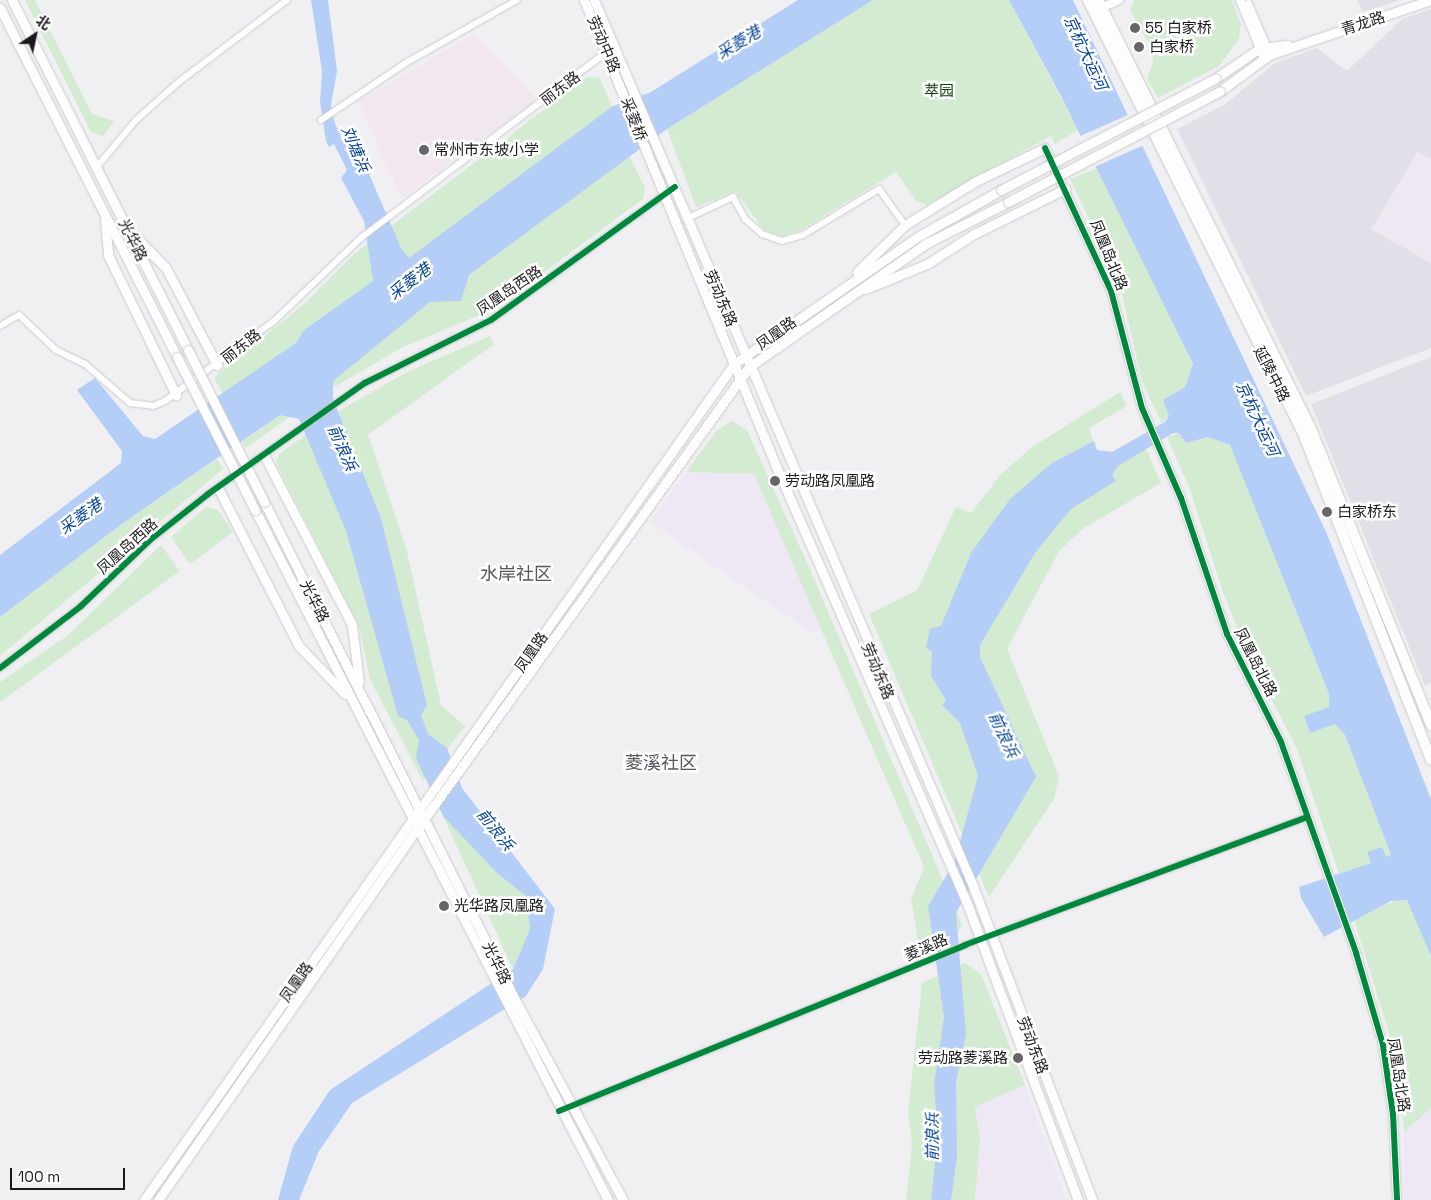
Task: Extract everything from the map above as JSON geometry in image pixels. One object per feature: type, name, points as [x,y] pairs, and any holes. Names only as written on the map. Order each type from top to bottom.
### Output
[{"type":"main road","name":"光华路","points":[[12,0],[264,502],[426,818],[519,1007],[623,1200]]},
{"type":"main road","name":"劳动中路","points":[[584,0],[623,89]]},
{"type":"main road","name":"劳动中路","points":[[594,0],[633,86]]},
{"type":"main road","name":"延陵中路","points":[[1088,0],[1100,5],[1313,434],[1431,725]]},
{"type":"main road","name":"青龙路","points":[[1008,202],[1220,92],[1267,57],[1296,44],[1431,0]]},
{"type":"main road","name":"延陵中路","points":[[1100,5],[1305,438],[1431,760]]},
{"type":"main road","name":"光华路","points":[[0,8],[410,819],[417,828],[488,974],[559,1111],[608,1200]]},
{"type":"main road","name":"青龙路","points":[[1263,47],[1296,44]]},
{"type":"main road","name":"凤凰路","points":[[144,1200],[410,819],[430,796],[734,364],[745,354],[840,288],[919,236],[1001,190],[1216,78],[1263,47]]},
{"type":"main road","name":"采菱桥","points":[[633,86],[658,144]]},
{"type":"main road","name":"采菱桥","points":[[623,89],[646,149]]},
{"type":"main road","name":"劳动东路","points":[[658,144],[749,367],[973,886],[1092,1200]]},
{"type":"main road","points":[[840,288],[905,226],[976,181],[1045,148]]},
{"type":"main road","name":"劳动东路","points":[[646,149],[734,364],[968,906],[979,940],[1078,1200]]},
{"type":"main road","points":[[846,297],[927,264],[974,234],[1065,189]]},
{"type":"main road","name":"凤凰路","points":[[158,1200],[417,828],[435,808],[460,770],[749,367],[846,297],[926,243],[1008,202]]},
{"type":"main road","points":[[104,214],[108,255],[176,395]]},
{"type":"main road","points":[[126,226],[166,268],[217,365]]},
{"type":"main road","points":[[264,455],[352,625],[359,687]]},
{"type":"main road","points":[[218,488],[299,646],[350,698]]},
{"type":"street","points":[[96,168],[136,120],[180,81],[287,0]]},
{"type":"street","points":[[321,120],[335,108],[517,0]]},
{"type":"street","points":[[1100,5],[1119,0]]},
{"type":"street","points":[[1240,0],[1263,47]]},
{"type":"street","points":[[1245,0],[1267,57]]},
{"type":"street","name":"丽东路","points":[[0,326],[19,315],[56,350],[85,364],[130,403],[142,406],[176,395],[274,321],[362,238],[607,52]]},
{"type":"street","name":"凤凰岛北路","points":[[1045,148],[1111,291],[1130,375],[1150,430],[1181,498],[1227,634],[1281,742],[1346,924],[1383,1045],[1393,1114],[1397,1200]]},
{"type":"street","name":"凤凰岛西路","points":[[0,668],[81,606],[150,540],[298,430],[346,396],[425,350],[491,320],[675,187]]},
{"type":"street","points":[[688,218],[733,197],[745,219],[762,234],[782,241],[803,235],[879,189],[905,226]]},
{"type":"street","name":"菱溪路","points":[[559,1111],[965,944],[992,937],[1307,817]]},
{"type":"shaded area","points":[[1357,0],[1400,0],[1363,12]]},
{"type":"shaded area","points":[[1431,9],[1431,159],[1418,152],[1371,229],[1431,263],[1431,348],[1306,396],[1177,129],[1224,105],[1275,63],[1317,48],[1347,71],[1402,19]]},
{"type":"shaded area","name":"常州市东坡小学","points":[[474,33],[537,99],[402,198],[358,102]]},
{"type":"shaded area","points":[[1419,152],[1431,159],[1431,263],[1371,229]]},
{"type":"shaded area","points":[[1431,357],[1431,683],[1425,686],[1311,404]]},
{"type":"shaded area","points":[[686,472],[754,474],[823,627],[811,632],[650,522]]},
{"type":"shaded area","points":[[1025,1085],[1066,1200],[975,1200],[980,1139],[975,1107]]},
{"type":"shaded area","points":[[1431,1108],[1431,1200],[1403,1200],[1404,1132]]},
{"type":"green space","points":[[25,0],[35,0],[92,114],[114,121],[103,136],[91,132]]},
{"type":"green space","name":"萃园","points":[[873,0],[1009,0],[1078,130],[1055,144],[1051,136],[927,205],[916,201],[896,172],[801,230],[782,236],[764,230],[735,191],[696,207],[667,129]]},
{"type":"green space","points":[[1134,0],[1232,0],[1241,24],[1239,39],[1219,66],[1158,98],[1147,79],[1153,62],[1152,50],[1130,10]]},
{"type":"green space","points":[[587,77],[600,78],[617,118],[228,404],[214,378],[305,303],[353,255]]},
{"type":"green space","points":[[627,151],[645,188],[643,199],[494,309],[401,348],[331,389],[323,380]]},
{"type":"green space","points":[[1097,168],[1193,364],[1185,387],[1163,400],[1169,416],[1162,424],[1142,381],[1120,286],[1070,179]]},
{"type":"green space","points":[[490,336],[494,344],[368,435],[407,552],[441,705],[465,726],[423,781],[370,679],[359,626],[276,463],[279,454],[342,409],[409,371]]},
{"type":"green space","points":[[1120,392],[1127,406],[1089,428],[1098,457],[1145,446],[1161,483],[1084,528],[1059,551],[1007,649],[1059,776],[1054,799],[989,897],[869,614],[917,590],[956,507],[971,513],[1001,474],[1032,447]]},
{"type":"green space","points":[[280,415],[292,415],[246,448],[242,442]]},
{"type":"green space","points":[[732,421],[747,430],[809,567],[962,925],[955,937],[920,951],[911,899],[924,867],[754,474],[686,472],[717,430]]},
{"type":"green space","points":[[1179,433],[1186,443],[1208,437],[1230,445],[1329,694],[1330,707],[1304,716],[1310,733],[1335,724],[1345,735],[1391,855],[1386,857],[1382,847],[1368,852],[1371,863],[1339,874],[1297,749],[1245,648],[1223,592],[1189,487],[1167,437]]},
{"type":"green space","points":[[217,459],[223,469],[0,656],[0,617],[123,523]]},
{"type":"green space","points":[[206,507],[218,510],[233,532],[190,564],[171,537]]},
{"type":"green space","points":[[161,545],[180,571],[0,702],[0,682],[67,636]]},
{"type":"green space","points":[[443,816],[526,896],[530,929],[513,969]]},
{"type":"green space","points":[[1400,898],[1413,904],[1431,956],[1431,1108],[1404,1132],[1395,1052],[1354,920]]},
{"type":"green space","points":[[965,963],[981,974],[1025,1085],[975,1107],[980,1139],[975,1200],[906,1200],[912,1144],[908,1112],[922,983]]},
{"type":"water","points":[[311,0],[328,0],[337,71],[331,105],[335,124],[357,168],[366,167],[402,250],[409,258],[613,106],[651,92],[798,0],[873,0],[667,129],[469,275],[461,301],[430,302],[333,381],[333,399],[381,518],[427,705],[421,715],[428,734],[447,748],[462,788],[555,909],[543,969],[526,996],[352,1103],[319,1151],[299,1200],[278,1200],[293,1146],[330,1090],[513,969],[530,929],[526,896],[497,873],[443,816],[416,758],[419,740],[407,720],[398,716],[346,531],[299,419],[280,415],[123,523],[0,617],[0,555],[121,463],[122,451],[77,390],[95,378],[143,436],[155,439],[296,343],[304,330],[373,281],[364,221],[341,178],[347,170],[334,144],[329,147],[326,141],[320,102],[322,71]]},
{"type":"water","points":[[1009,0],[1073,0],[1327,534],[1431,799],[1431,956],[1407,900],[1391,901],[1324,937],[1301,898],[1299,887],[1371,863],[1367,852],[1382,847],[1386,857],[1391,855],[1345,735],[1335,724],[1310,733],[1304,716],[1329,707],[1329,694],[1230,445],[1208,437],[1186,443],[1179,433],[1173,433],[1118,466],[1112,475],[1116,481],[1071,509],[1035,553],[980,645],[980,657],[1036,777],[956,913],[966,1034],[956,1082],[957,1158],[951,1200],[931,1200],[938,1135],[934,1085],[944,1017],[928,906],[954,863],[978,776],[960,723],[942,705],[946,700],[931,676],[932,652],[926,647],[930,629],[941,626],[971,553],[1010,499],[1052,463],[1094,441],[1097,450],[1112,452],[1165,422],[1169,416],[1163,400],[1185,387],[1193,364],[1062,98]]},
{"type":"pier","points":[[1130,114],[1144,145],[1093,168],[1079,137]]},
{"type":"cycle path","points":[[1045,148],[1111,291],[1142,408],[1181,498],[1227,634],[1281,742],[1356,953],[1383,1045],[1393,1114],[1397,1200]]},
{"type":"cycle path","points":[[0,668],[81,606],[150,540],[208,494],[365,383],[491,320],[675,187]]},
{"type":"cycle path","points":[[559,1111],[965,945],[1307,817]]},
{"type":"place","name":"55 白家桥","points":[[1135,28]]},
{"type":"place","name":"白家桥","points":[[1139,47]]},
{"type":"place","name":"常州市东坡小学","points":[[424,150]]},
{"type":"place","name":"劳动路凤凰路","points":[[775,481]]},
{"type":"place","name":"白家桥东","points":[[1327,512]]},
{"type":"place","name":"光华路凤凰路","points":[[444,906]]},
{"type":"place","name":"劳动路菱溪路","points":[[1018,1058]]},
{"type":"district","name":"水岸社区","points":[[516,574]]},
{"type":"district","name":"菱溪社区","points":[[661,763]]},
{"type":"water label","name":"采菱港","points":[[739,43]]},
{"type":"water label","name":"京杭大运河","points":[[1085,53]]},
{"type":"water label","name":"刘塘浜","points":[[355,149]]},
{"type":"water label","name":"采菱港","points":[[410,282]]},
{"type":"water label","name":"京杭大运河","points":[[1257,419]]},
{"type":"water label","name":"前浪浜","points":[[342,448]]},
{"type":"water label","name":"采菱港","points":[[81,517]]},
{"type":"water label","name":"前浪浜","points":[[1003,735]]},
{"type":"water label","name":"前浪浜","points":[[495,830]]},
{"type":"water label","name":"前浪浜","points":[[933,1137]]}]
